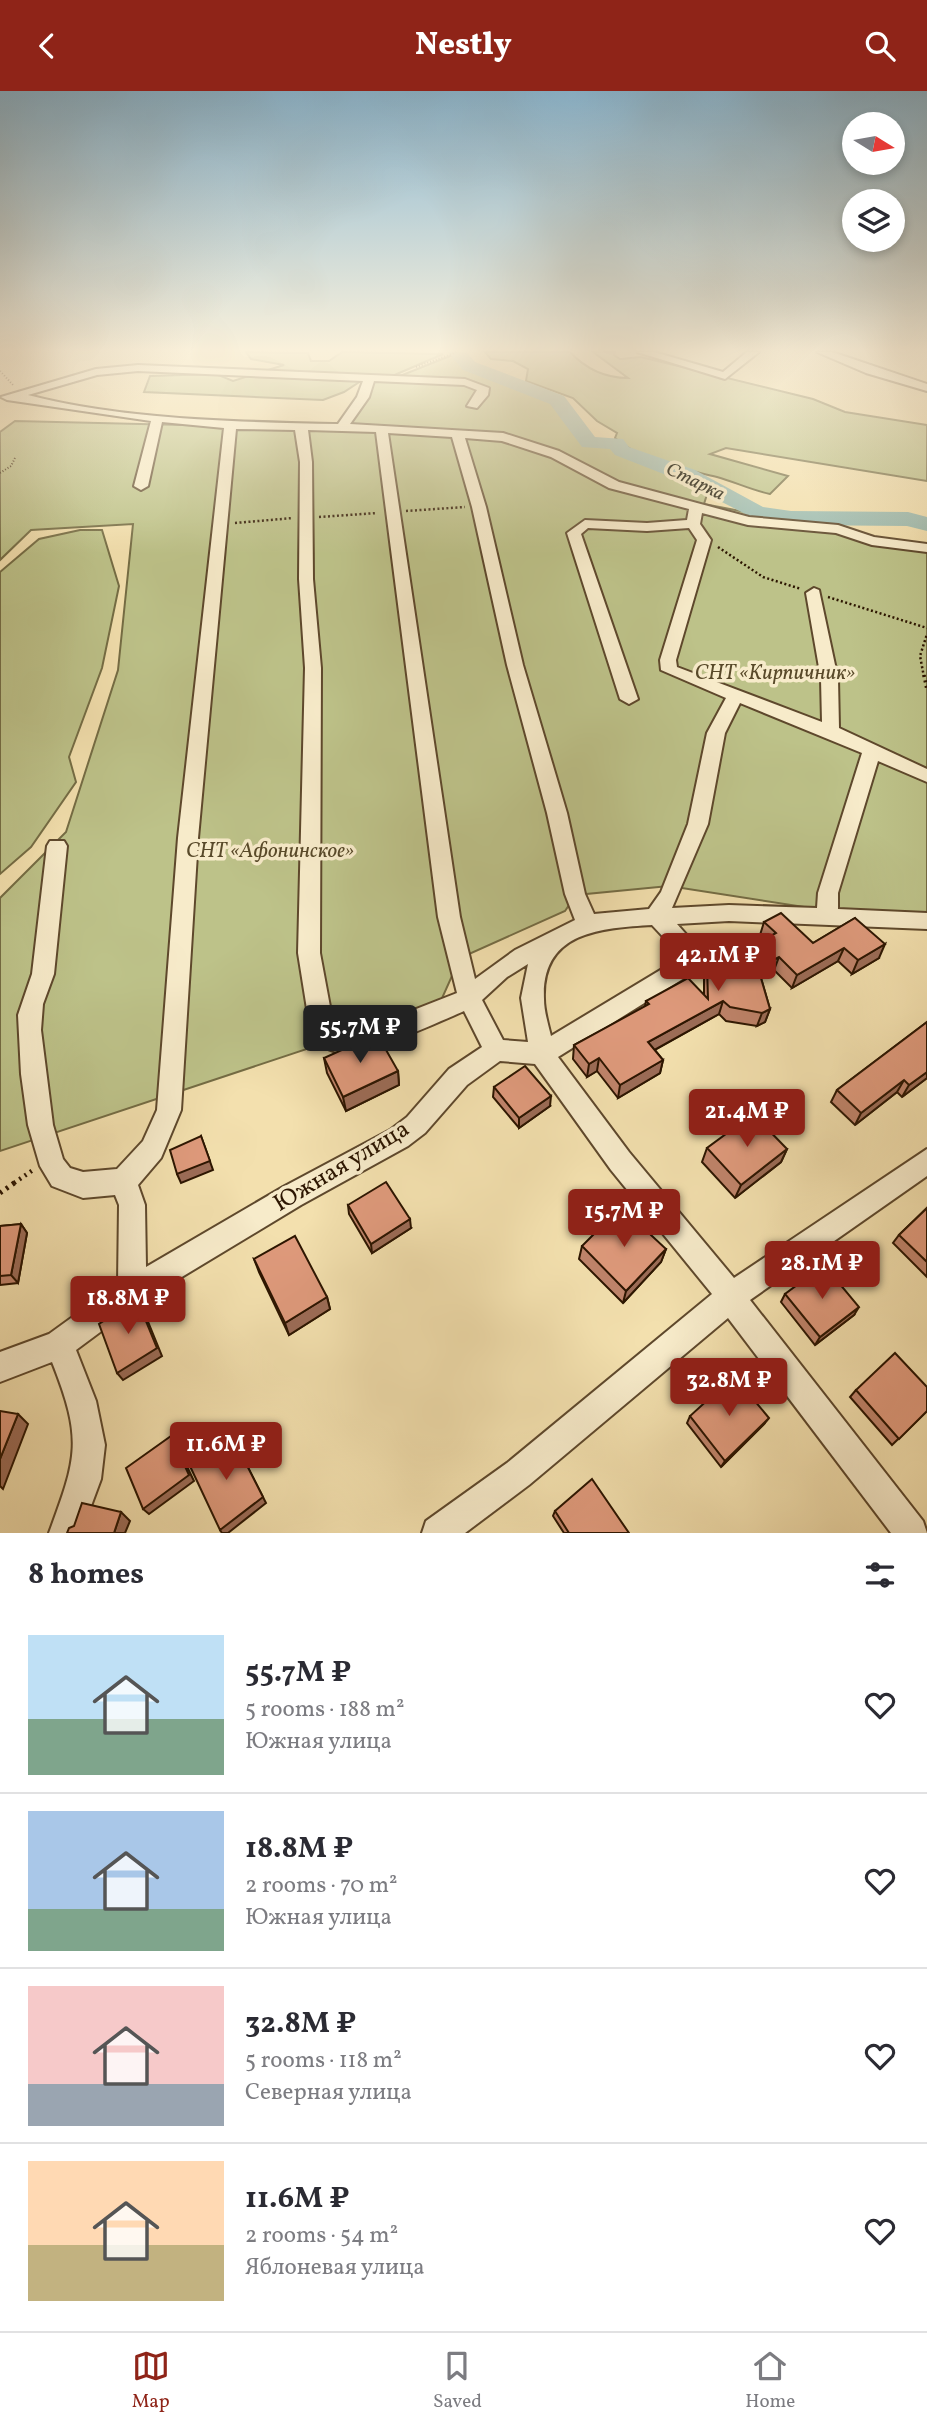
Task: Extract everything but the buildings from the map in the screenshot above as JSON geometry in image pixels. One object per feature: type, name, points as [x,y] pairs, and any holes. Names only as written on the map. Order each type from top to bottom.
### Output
[{"type":"street","points":[[141,486],[157,419]]},
{"type":"street","points":[[171,419],[230,425],[382,429],[513,439],[555,454],[614,485],[748,521],[838,529],[872,541],[927,548]]},
{"type":"street","points":[[342,428],[348,419]]},
{"type":"street","points":[[57,846],[43,974],[35,992],[30,1018],[35,1094],[50,1157],[61,1177],[74,1184],[123,1181],[143,1165],[156,1147],[169,1110],[188,838],[230,425]]},
{"type":"street","points":[[301,427],[307,518],[306,579],[313,668],[309,953],[323,1034],[336,1042],[355,1043],[469,998],[499,971],[551,941],[587,924],[609,919],[729,913],[927,921]]},
{"type":"street","points":[[382,429],[449,916],[469,998],[496,1050],[542,1054],[697,959],[656,916]]},
{"type":"street","points":[[458,435],[479,507],[514,665],[557,813],[575,894],[587,924]]},
{"type":"street","points":[[629,699],[574,533],[585,524],[647,527],[693,524]]},
{"type":"street","points":[[814,593],[818,627],[830,678],[830,731]]},
{"type":"street","points":[[656,916],[670,894],[698,824],[716,733],[735,696]]},
{"type":"street","points":[[827,916],[828,893],[872,750]]},
{"type":"street","points":[[551,941],[540,961],[532,998],[542,1054],[620,1161],[732,1296],[753,1330],[911,1533]]},
{"type":"street","name":"Южная улица","points":[[0,1367],[18,1363],[60,1344],[132,1291],[292,1196],[399,1138],[416,1125],[458,1077],[496,1050]]},
{"type":"street","points":[[438,1533],[518,1474],[732,1296],[927,1161]]},
{"type":"street","points":[[123,1181],[132,1205],[132,1291]]},
{"type":"street","points":[[60,1344],[77,1390],[90,1439],[83,1482],[65,1533]]},
{"type":"lane","points":[[696,506],[693,524],[704,540],[668,660],[669,670],[830,731],[927,776]]},
{"type":"path","points":[[0,474],[11,466],[15,458]]},
{"type":"path","points":[[222,524],[479,507]]},
{"type":"path","points":[[927,634],[920,656],[927,689]]},
{"type":"path","points":[[0,1193],[50,1157]]},
{"type":"green space","points":[[348,419],[571,419],[589,443],[616,443],[622,450],[638,459],[694,478],[709,488],[704,504],[927,547],[927,926],[669,886],[576,895],[565,911],[460,958],[439,1005],[0,1151],[0,898],[66,832],[118,670],[133,524],[31,530],[0,560],[0,432],[15,421],[344,429]]},
{"type":"green space","points":[[595,419],[891,419],[927,425],[927,481],[726,448],[710,454],[788,476],[770,494],[650,459],[626,446],[615,438],[617,433]]},
{"type":"green space","points":[[80,530],[102,530],[119,586],[102,668],[69,757],[76,782],[31,847],[0,874],[0,572],[39,539]]},
{"type":"waterway","name":"Старка","points":[[571,419],[589,443],[616,443],[622,451],[687,475],[757,513],[791,518],[908,519],[927,524]]},
{"type":"park label","name":"СНТ «Кирпичник»","points":[[775,673]]},
{"type":"park label","name":"СНТ «Афонинское»","points":[[270,851]]}]
